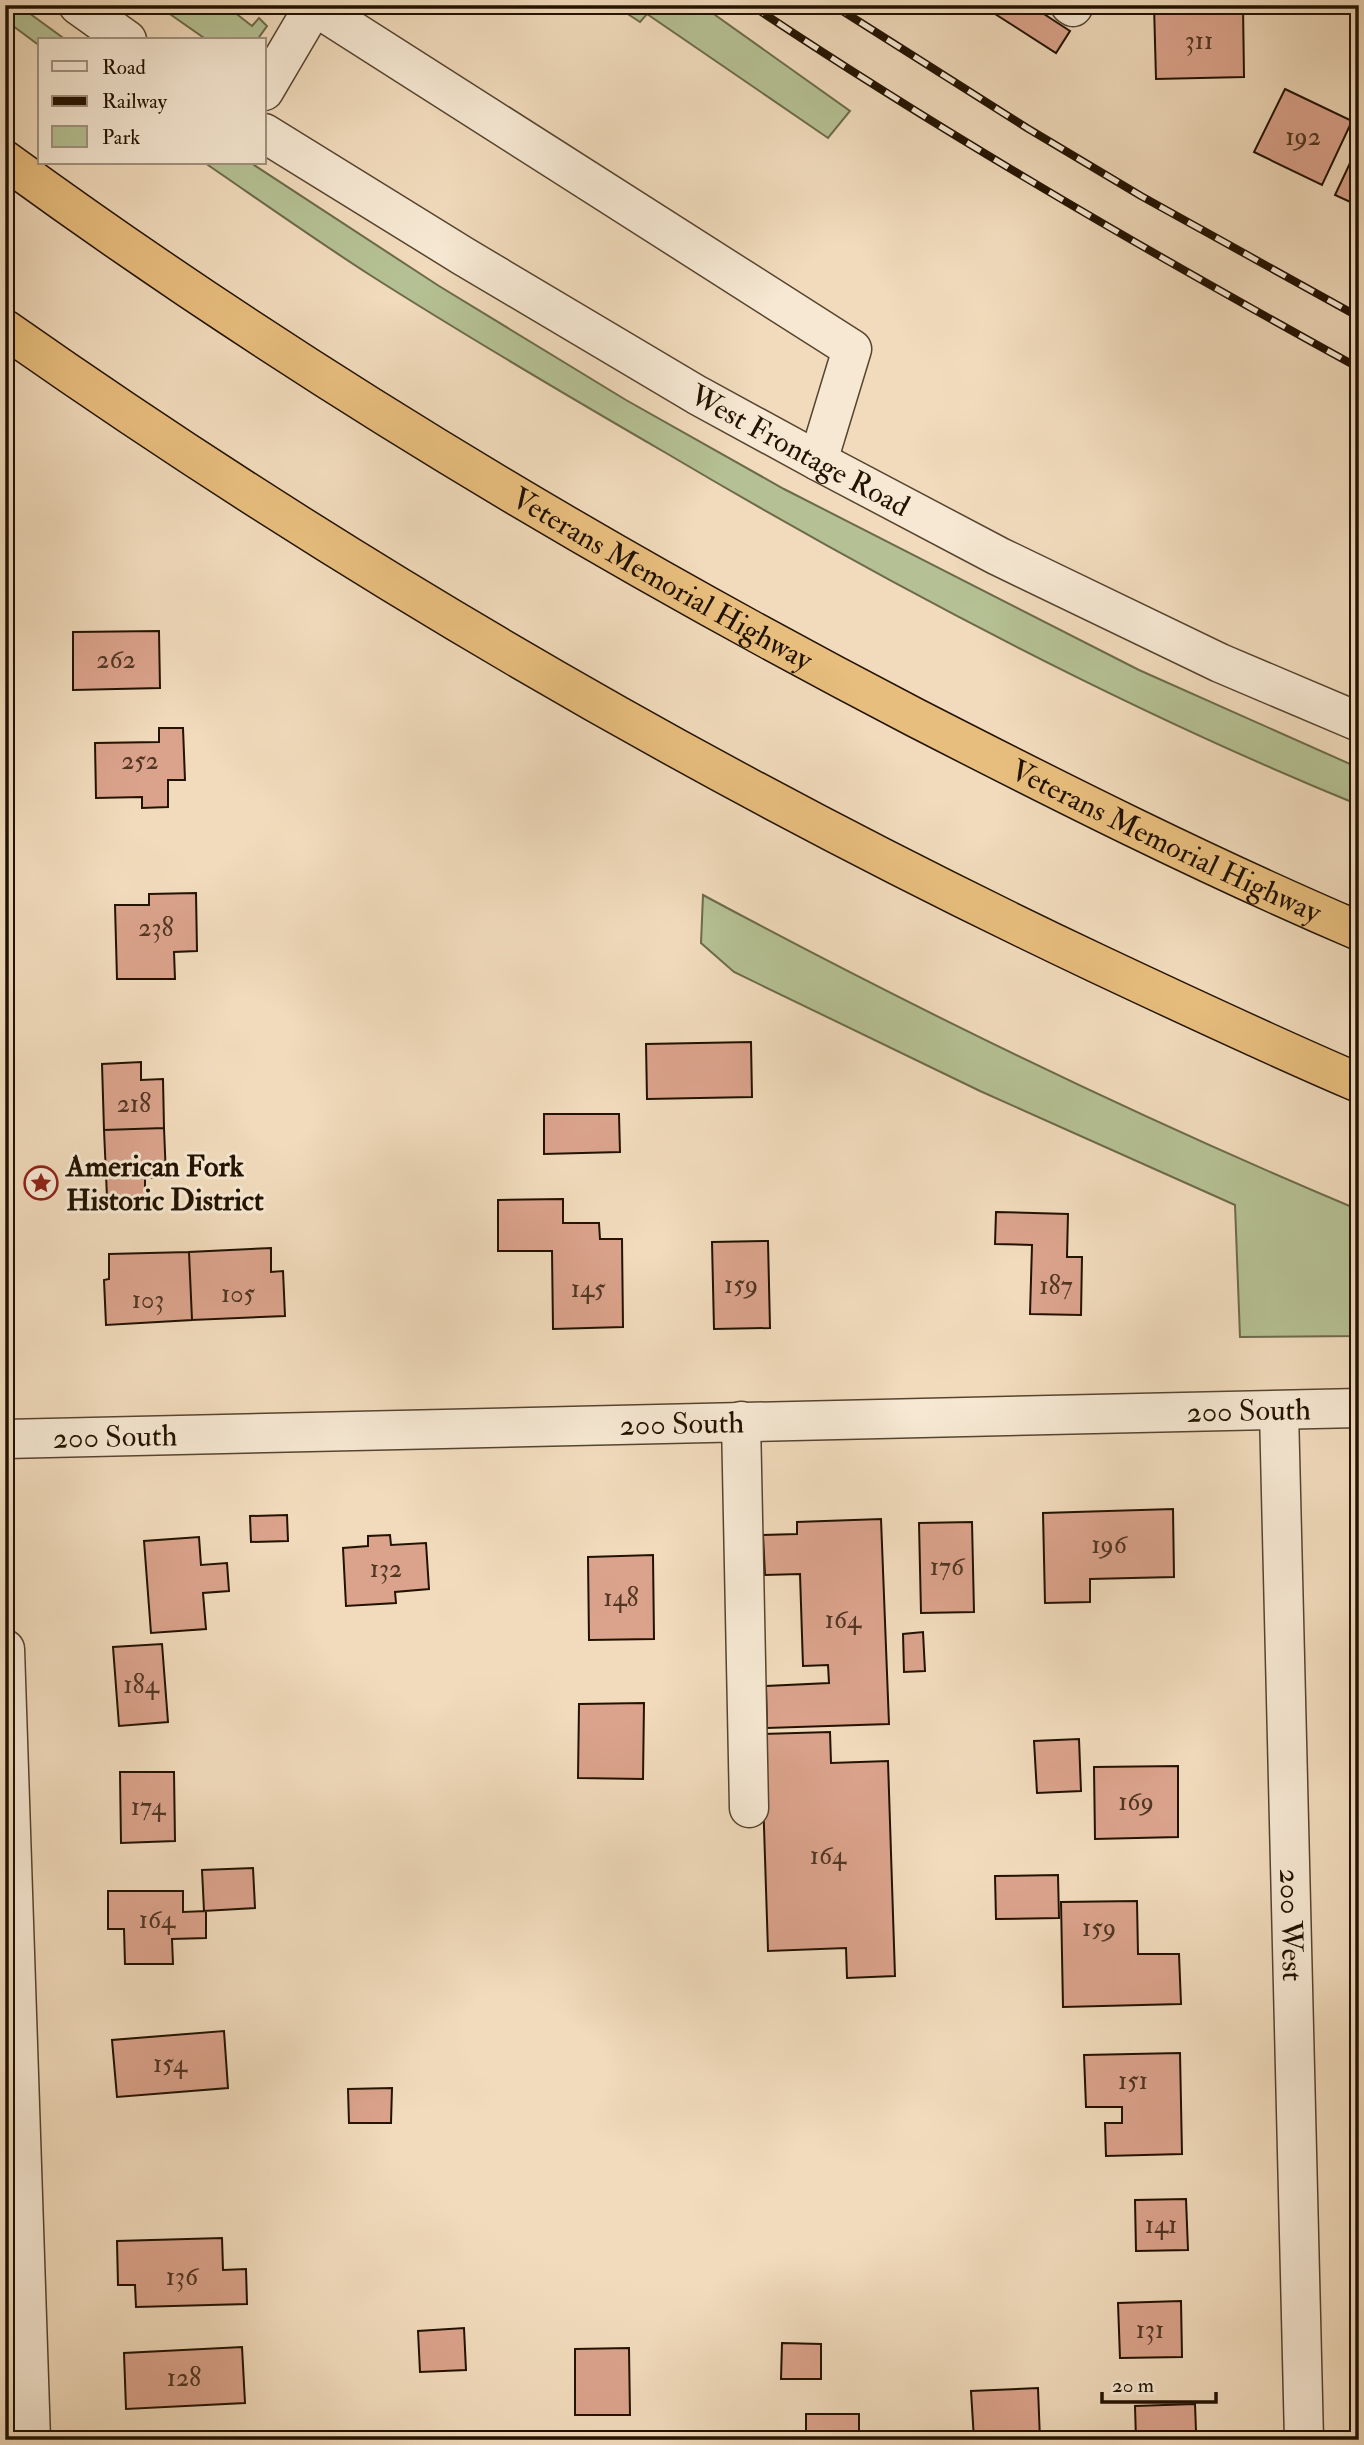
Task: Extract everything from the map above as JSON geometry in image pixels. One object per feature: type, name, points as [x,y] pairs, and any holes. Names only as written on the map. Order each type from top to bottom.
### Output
[{"type":"highway","name":"Veterans Memorial Highway","points":[[5,160],[313,369],[534,506],[667,584],[1035,780],[1210,864],[1359,931]]},
{"type":"highway","points":[[5,329],[274,510],[489,642],[622,718],[857,846],[1158,993],[1359,1083]]},
{"type":"street","points":[[78,5],[124,38]]},
{"type":"street","points":[[266,88],[314,6],[852,349],[818,461]]},
{"type":"street","name":"West Frontage Road","points":[[266,134],[697,396],[998,556],[1195,652],[1359,722]]},
{"type":"street","name":"200 South","points":[[5,1438],[1359,1408]]},
{"type":"street","name":"200 West","points":[[1279,1410],[1304,2440]]},
{"type":"street","points":[[741,1421],[749,1808]]},
{"type":"street","points":[[5,1649],[31,2440]]},
{"type":"green space","points":[[5,5],[18,5],[63,38],[38,38],[38,45],[5,20]]},
{"type":"green space","points":[[157,5],[225,5],[252,26],[259,18],[267,26],[258,38],[204,38]]},
{"type":"green space","points":[[614,5],[701,5],[850,111],[828,138],[647,14],[640,22]]},
{"type":"green space","points":[[206,164],[253,164],[439,286],[626,400],[784,489],[1139,670],[1359,768],[1359,805],[1181,727],[920,597],[591,409],[443,321]]},
{"type":"green space","points":[[703,895],[864,980],[1027,1060],[1192,1137],[1359,1210],[1359,1336],[1240,1337],[1235,1205],[980,1091],[734,972],[701,943]]},
{"type":"building","points":[[981,5],[1030,5],[1070,31],[1056,53]]},
{"type":"building","points":[[1154,5],[1243,5],[1244,77],[1156,79]]},
{"type":"building","points":[[1285,89],[1352,121],[1322,185],[1254,152]]},
{"type":"building","points":[[1359,144],[1359,206],[1335,195]]},
{"type":"building","points":[[159,631],[160,688],[73,690],[73,632]]},
{"type":"building","points":[[159,728],[183,728],[185,780],[168,780],[168,807],[142,808],[142,797],[96,798],[95,743],[159,742]]},
{"type":"building","points":[[196,893],[197,951],[174,952],[175,979],[117,979],[115,905],[149,905],[149,894]]},
{"type":"building","points":[[751,1042],[752,1097],[647,1099],[646,1044]]},
{"type":"building","points":[[141,1062],[141,1080],[163,1079],[164,1128],[104,1130],[102,1064]]},
{"type":"building","points":[[544,1114],[619,1114],[620,1152],[544,1154]]},
{"type":"building","points":[[164,1128],[166,1177],[145,1178],[145,1196],[107,1197],[104,1130]]},
{"type":"building","points":[[563,1199],[563,1223],[599,1223],[600,1239],[622,1239],[623,1327],[553,1329],[552,1251],[498,1251],[498,1200]]},
{"type":"building","points":[[996,1212],[1068,1214],[1067,1257],[1082,1257],[1081,1315],[1030,1314],[1032,1245],[995,1244]]},
{"type":"building","points":[[768,1241],[770,1328],[714,1329],[712,1242]]},
{"type":"building","points":[[271,1248],[271,1272],[283,1271],[285,1316],[192,1320],[189,1252]]},
{"type":"building","points":[[189,1252],[192,1320],[106,1325],[104,1280],[109,1279],[109,1254]]},
{"type":"building","points":[[1173,1509],[1174,1577],[1090,1579],[1090,1602],[1045,1603],[1043,1513]]},
{"type":"building","points":[[287,1515],[288,1541],[251,1542],[250,1516]]},
{"type":"building","points":[[881,1519],[889,1724],[767,1728],[766,1686],[829,1683],[828,1665],[803,1666],[800,1574],[765,1575],[763,1535],[797,1534],[797,1522]]},
{"type":"building","points":[[972,1522],[974,1612],[921,1613],[919,1523]]},
{"type":"building","points":[[390,1535],[391,1545],[426,1543],[429,1589],[395,1592],[396,1603],[346,1606],[343,1548],[368,1546],[368,1536]]},
{"type":"building","points":[[199,1537],[201,1565],[227,1563],[229,1591],[203,1593],[206,1629],[151,1633],[144,1541]]},
{"type":"building","points":[[653,1555],[654,1639],[589,1640],[588,1557]]},
{"type":"building","points":[[923,1632],[925,1671],[904,1672],[903,1634]]},
{"type":"building","points":[[162,1644],[168,1722],[119,1726],[113,1647]]},
{"type":"building","points":[[644,1703],[643,1779],[578,1778],[579,1704]]},
{"type":"building","points":[[830,1732],[831,1763],[888,1761],[895,1976],[847,1978],[846,1948],[768,1951],[761,1734]]},
{"type":"building","points":[[1079,1739],[1081,1791],[1037,1793],[1034,1741]]},
{"type":"building","points":[[1178,1766],[1178,1837],[1095,1839],[1094,1767]]},
{"type":"building","points":[[120,1772],[174,1772],[175,1841],[121,1843]]},
{"type":"building","points":[[253,1868],[255,1908],[204,1911],[202,1870]]},
{"type":"building","points":[[1058,1875],[1059,1918],[996,1919],[995,1876]]},
{"type":"building","points":[[108,1891],[183,1891],[183,1912],[206,1911],[206,1938],[172,1939],[173,1964],[125,1964],[124,1929],[108,1929]]},
{"type":"building","points":[[1137,1901],[1138,1954],[1179,1954],[1181,2004],[1063,2007],[1061,1902]]},
{"type":"building","points":[[224,2031],[228,2088],[117,2097],[112,2040]]},
{"type":"building","points":[[1180,2053],[1182,2154],[1106,2156],[1105,2123],[1122,2123],[1122,2107],[1086,2107],[1084,2055]]},
{"type":"building","points":[[392,2088],[391,2123],[349,2123],[348,2089]]},
{"type":"building","points":[[1186,2199],[1188,2250],[1136,2251],[1135,2200]]},
{"type":"building","points":[[222,2238],[223,2270],[246,2269],[247,2304],[136,2307],[135,2285],[118,2285],[117,2241]]},
{"type":"building","points":[[1181,2301],[1182,2357],[1120,2358],[1118,2303]]},
{"type":"building","points":[[464,2328],[466,2370],[420,2372],[418,2331]]},
{"type":"building","points":[[782,2343],[821,2344],[821,2379],[781,2379]]},
{"type":"building","points":[[242,2347],[245,2403],[126,2409],[124,2353]]},
{"type":"building","points":[[629,2348],[630,2415],[575,2415],[575,2349]]},
{"type":"building","points":[[1038,2388],[1040,2440],[974,2440],[971,2391]]},
{"type":"building","points":[[1195,2404],[1196,2431],[1212,2431],[1212,2440],[1136,2440],[1135,2406]]},
{"type":"building","points":[[806,2414],[859,2414],[859,2440],[806,2440]]},
{"type":"railway","points":[[751,5],[825,54],[1051,193],[1359,368]]},
{"type":"railway","points":[[833,5],[1027,128],[1141,196],[1359,317]]},
{"type":"place","name":"American Fork Historic District","points":[[41,1183]]}]
